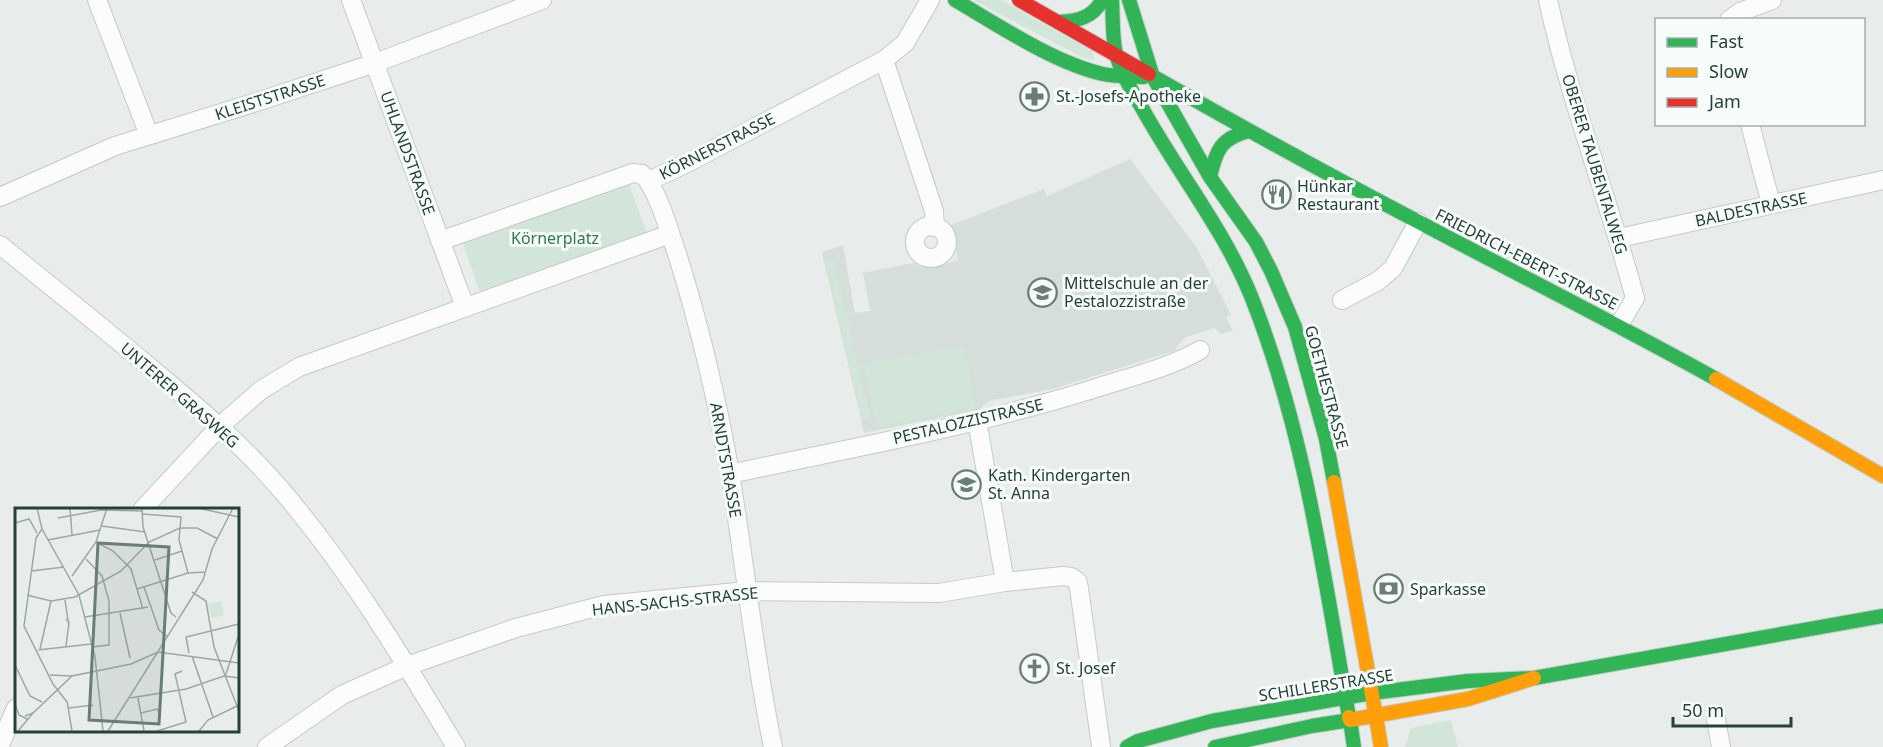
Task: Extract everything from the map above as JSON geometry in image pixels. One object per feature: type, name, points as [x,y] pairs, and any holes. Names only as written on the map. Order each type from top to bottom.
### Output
[{"type":"main road","name":"FRIEDRICH-EBERT-STRASSE","points":[[955,0],[1065,61],[1103,74],[1153,77]]},
{"type":"main road","name":"FRIEDRICH-EBERT-STRASSE","points":[[1019,0],[1249,131],[1418,222],[1619,325],[1883,476]]},
{"type":"main road","points":[[1058,22],[1075,21],[1090,16],[1098,9],[1102,0]]},
{"type":"main road","points":[[1112,0],[1116,54],[1124,76],[1156,133],[1225,244],[1252,298],[1280,375],[1303,462],[1354,747]]},
{"type":"main road","name":"GOETHESTRASSE","points":[[1129,0],[1153,77],[1210,177],[1256,242],[1295,327],[1323,429],[1381,747]]},
{"type":"main road","points":[[1210,177],[1214,160],[1222,144],[1232,135],[1249,131]]},
{"type":"main road","name":"SCHILLERSTRASSE","points":[[1127,747],[1138,741],[1212,721],[1346,697],[1468,681],[1534,678],[1883,616]]},
{"type":"main road","name":"SCHILLERSTRASSE","points":[[1215,747],[1312,726],[1376,717],[1468,699],[1534,678]]},
{"type":"street","points":[[97,0],[150,135]]},
{"type":"street","name":"UHLANDSTRASSE","points":[[351,0],[465,307]]},
{"type":"street","name":"KLEISTSTRASSE","points":[[0,197],[115,146],[375,63],[542,0]]},
{"type":"street","name":"KÖRNERSTRASSE","points":[[440,241],[633,173],[642,174],[649,181],[689,162],[884,60],[904,43],[930,0]]},
{"type":"street","name":"OBERER TAUBENTALWEG","points":[[1548,0],[1573,94],[1619,238],[1635,297],[1619,325]]},
{"type":"street","points":[[1732,18],[1740,12],[1772,0]]},
{"type":"street","points":[[884,60],[934,211],[935,227]]},
{"type":"street","points":[[1751,126],[1771,204]]},
{"type":"street","name":"BALDESTRASSE","points":[[1619,238],[1883,180]]},
{"type":"street","name":"ARNDTSTRASSE","points":[[649,181],[688,288],[711,380],[730,474],[773,747]]},
{"type":"street","points":[[1342,300],[1378,281],[1393,268],[1418,222]]},
{"type":"street","points":[[144,508],[220,426],[261,390],[300,368],[670,234]]},
{"type":"street","name":"UNTERER GRASWEG","points":[[0,245],[220,426],[282,490],[340,562],[456,747]]},
{"type":"street","name":"PESTALOZZISTRASSE","points":[[730,474],[1058,400],[1179,362],[1200,350]]},
{"type":"street","points":[[977,420],[1005,582]]},
{"type":"street","name":"HANS-SACHS-STRASSE","points":[[267,747],[342,695],[407,666],[516,628],[604,605],[747,591],[939,593],[1005,582],[1063,576],[1077,581],[1101,747]]},
{"type":"street","points":[[0,745],[15,710]]},
{"type":"street","points":[[1716,719],[1722,747]]},
{"type":"shaded area","name":"Mittelschule an der Pestalozzistraße","points":[[1130,159],[1197,248],[1231,315],[1226,317],[1233,331],[1221,334],[1214,328],[1184,338],[1174,351],[1053,389],[989,401],[979,410],[864,433],[822,252],[843,245],[855,313],[870,311],[863,273],[914,263],[920,267],[933,268],[958,260],[951,225],[1044,189],[1047,196]]},
{"type":"green space","points":[[973,0],[1001,0],[1093,52],[1094,60],[1082,57]]},
{"type":"green space","name":"Körnerplatz","points":[[629,183],[647,234],[480,292],[462,241]]},
{"type":"green space","points":[[834,260],[870,418],[862,419],[826,262]]},
{"type":"green space","points":[[964,345],[976,408],[876,428],[863,364]]},
{"type":"green space","points":[[1451,720],[1458,747],[1405,747],[1411,728]]},
{"type":"traffic: fast","points":[[955,0],[1027,42],[1084,69],[1103,74],[1144,77]]},
{"type":"traffic: fast","points":[[1058,22],[1072,21],[1089,15],[1102,0]]},
{"type":"traffic: fast","points":[[1112,0],[1113,34],[1116,54],[1122,70],[1133,93],[1230,252],[1253,301],[1271,351],[1300,454],[1349,717]]},
{"type":"traffic: fast","points":[[1129,0],[1153,77],[1210,177],[1256,242],[1295,327],[1326,439],[1334,482]]},
{"type":"traffic: fast","points":[[1149,74],[1249,131],[1716,379]]},
{"type":"traffic: fast","points":[[1210,177],[1221,146],[1232,137],[1249,131]]},
{"type":"traffic: fast","points":[[1372,693],[1468,681],[1534,678],[1883,616]]},
{"type":"traffic: fast","points":[[1127,747],[1138,741],[1212,721],[1366,694]]},
{"type":"traffic: fast","points":[[1215,747],[1350,720],[1354,747]]},
{"type":"traffic: slow","points":[[1716,379],[1883,476]]},
{"type":"traffic: slow","points":[[1334,482],[1376,717]]},
{"type":"traffic: slow","points":[[1349,717],[1350,720],[1468,699],[1534,678]]},
{"type":"traffic: slow","points":[[1376,717],[1381,747]]},
{"type":"traffic: jam","points":[[1019,0],[1149,74]]},
{"type":"place","name":"St.-Josefs-Apotheke","points":[[1035,96]]},
{"type":"place","name":"Hünkar Restaurant","points":[[1276,195]]},
{"type":"place","name":"Mittelschule an der Pestalozzistraße","points":[[1043,292]]},
{"type":"place","name":"Kath. Kindergarten St. Anna","points":[[967,484]]},
{"type":"place","name":"Sparkasse","points":[[1389,589]]},
{"type":"place","name":"St. Josef","points":[[1035,668]]}]
